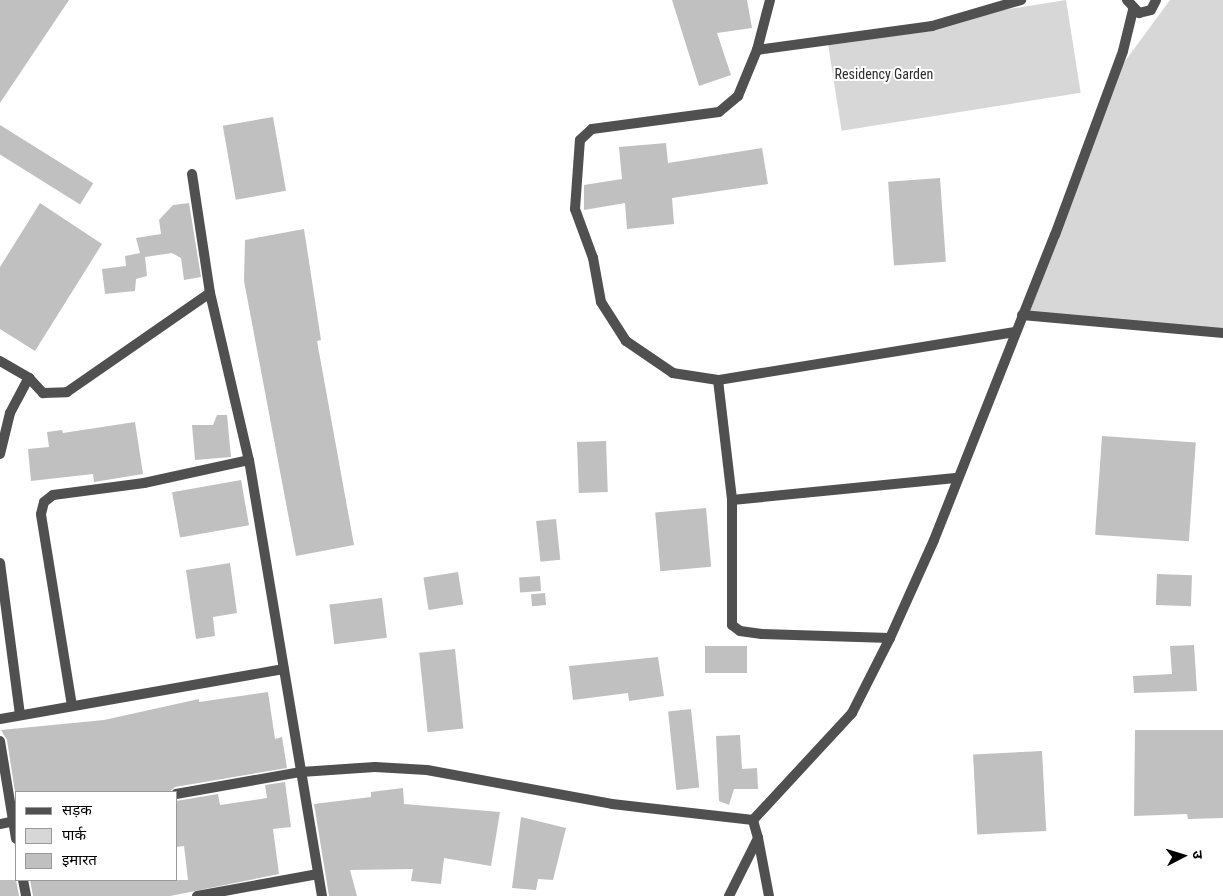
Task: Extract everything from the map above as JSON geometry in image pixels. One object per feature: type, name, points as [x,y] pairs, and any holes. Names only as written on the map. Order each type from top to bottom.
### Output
[{"type":"street","points":[[770,0],[757,50],[738,96],[719,112],[592,128],[580,140],[575,209],[593,258],[601,302],[626,341],[673,373],[718,380],[1015,332]]},
{"type":"street","points":[[757,50],[932,26],[1021,0]]},
{"type":"street","points":[[1126,0],[1133,10],[1147,12],[1156,0]]},
{"type":"street","points":[[753,820],[852,713],[890,638],[958,478],[1022,315],[1123,51],[1133,10]]},
{"type":"street","points":[[192,174],[210,293],[249,460],[322,896]]},
{"type":"street","points":[[0,361],[29,378],[43,393],[67,392],[210,293]]},
{"type":"street","points":[[1022,315],[1223,333]]},
{"type":"street","points":[[0,454],[10,413],[29,378]]},
{"type":"street","points":[[718,380],[732,500],[732,625],[740,631],[762,634],[890,638]]},
{"type":"street","points":[[72,706],[41,514],[44,502],[53,495],[144,483],[249,460]]},
{"type":"street","points":[[732,500],[958,478]]},
{"type":"street","points":[[0,563],[20,715]]},
{"type":"street","points":[[0,719],[284,669]]},
{"type":"street","points":[[0,741],[15,822],[0,824]]},
{"type":"street","points":[[178,794],[301,772],[375,768],[427,770],[612,804],[753,820]]},
{"type":"street","points":[[753,820],[769,896]]},
{"type":"street","points":[[729,896],[758,838]]},
{"type":"street","points":[[198,896],[318,874]]},
{"type":"street","points":[[23,881],[26,896]]},
{"type":"green space","name":"Residency Garden","points":[[1066,0],[1081,93],[842,131],[827,38]]},
{"type":"green space","points":[[1170,0],[1223,0],[1223,333],[1022,315],[1120,68]]},
{"type":"building","points":[[0,0],[69,0],[0,103]]},
{"type":"building","points":[[672,0],[747,0],[752,28],[717,33],[731,75],[699,86]]},
{"type":"building","points":[[273,117],[286,191],[236,200],[223,126]]},
{"type":"building","points":[[0,125],[93,183],[80,204],[0,154]]},
{"type":"building","points":[[666,143],[668,163],[762,148],[768,184],[672,198],[674,224],[627,229],[625,203],[584,210],[584,185],[622,179],[619,147]]},
{"type":"building","points":[[940,178],[946,262],[894,265],[888,182]]},
{"type":"building","points":[[40,203],[102,244],[35,351],[0,329],[0,267]]},
{"type":"building","points":[[189,203],[201,277],[184,280],[181,258],[172,253],[145,257],[147,276],[136,279],[135,291],[105,294],[102,269],[126,266],[125,256],[140,253],[136,238],[161,234],[159,220],[173,205]]},
{"type":"building","points":[[304,229],[321,340],[317,341],[354,545],[296,556],[244,281],[245,240]]},
{"type":"building","points":[[217,415],[227,415],[231,457],[195,460],[192,425],[213,425]]},
{"type":"building","points":[[135,422],[143,474],[94,482],[93,474],[31,481],[28,449],[49,447],[47,432],[62,430],[63,433]]},
{"type":"building","points":[[1102,436],[1196,443],[1189,541],[1095,535]]},
{"type":"building","points":[[606,441],[608,492],[579,493],[577,442]]},
{"type":"building","points":[[241,480],[249,525],[180,537],[172,492]]},
{"type":"building","points":[[706,508],[711,567],[660,571],[655,512]]},
{"type":"building","points":[[556,519],[560,560],[540,562],[536,521]]},
{"type":"building","points":[[230,563],[237,613],[213,617],[215,636],[196,639],[186,570]]},
{"type":"building","points":[[458,572],[463,605],[429,610],[423,577]]},
{"type":"building","points":[[1157,574],[1192,575],[1191,606],[1156,605]]},
{"type":"building","points":[[540,576],[541,591],[520,592],[519,577]]},
{"type":"building","points":[[545,593],[546,605],[532,606],[531,594]]},
{"type":"building","points":[[382,598],[387,638],[334,644],[329,604]]},
{"type":"building","points":[[1194,645],[1197,691],[1134,693],[1133,676],[1172,674],[1170,646]]},
{"type":"building","points":[[705,646],[747,646],[747,673],[705,673]]},
{"type":"building","points":[[455,649],[463,729],[428,732],[419,653]]},
{"type":"building","points":[[658,657],[664,696],[629,701],[628,693],[573,700],[569,666]]},
{"type":"building","points":[[268,692],[275,739],[282,737],[287,768],[175,787],[170,791],[15,792],[7,740],[1,730],[104,720],[199,699],[199,702]]},
{"type":"building","points":[[691,709],[699,788],[676,790],[668,711]]},
{"type":"building","points":[[1135,730],[1223,730],[1223,818],[1188,819],[1187,814],[1134,816]]},
{"type":"building","points":[[740,735],[742,769],[757,768],[758,789],[734,789],[729,805],[719,801],[716,736]]},
{"type":"building","points":[[1042,751],[1046,831],[977,835],[973,755]]},
{"type":"building","points":[[285,782],[291,827],[273,829],[279,874],[170,896],[33,896],[30,881],[188,880],[184,846],[178,847],[178,801],[218,794],[220,805],[267,798],[265,785]]},
{"type":"building","points":[[403,788],[404,804],[500,812],[491,866],[444,858],[441,884],[411,881],[413,869],[350,870],[357,896],[329,896],[314,804],[371,797],[371,792]]},
{"type":"building","points":[[521,817],[566,828],[553,880],[538,879],[536,890],[512,888]]},
{"type":"building","points":[[0,880],[16,881],[19,896],[0,896]]}]
